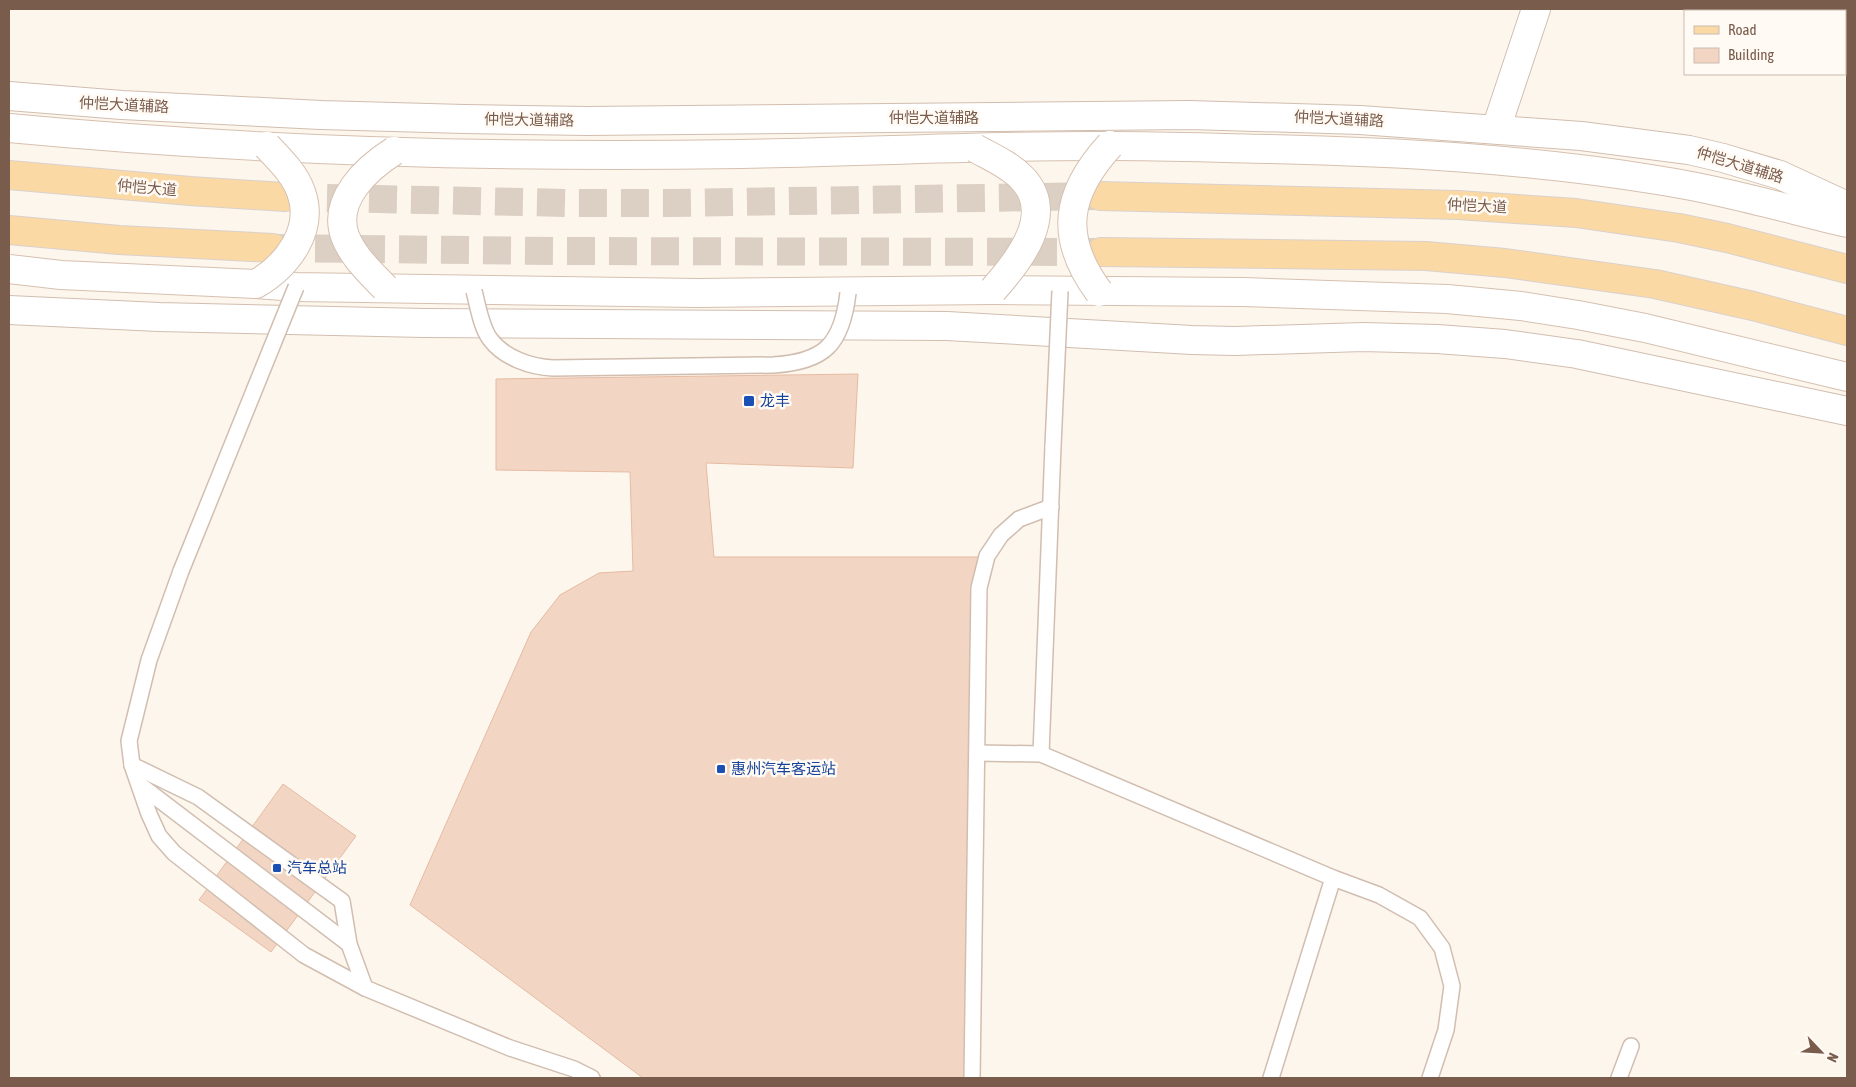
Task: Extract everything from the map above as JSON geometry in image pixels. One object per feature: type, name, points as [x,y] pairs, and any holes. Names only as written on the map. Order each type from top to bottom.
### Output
[{"type":"main road","points":[[1496,128],[1536,9]]},
{"type":"main road","name":"仲恺大道辅路","points":[[9,96],[122,105],[437,119],[586,121],[1234,116],[1360,120],[1496,128],[1601,138],[1689,150],[1724,158],[1780,175],[1847,206]]},
{"type":"main road","name":"仲恺大道辅路","points":[[9,128],[267,146],[394,151],[565,154],[718,154],[1110,146],[1362,151],[1513,162],[1682,184],[1847,223]]},
{"type":"main road","points":[[256,284],[274,272],[287,259],[300,236],[304,210],[298,184],[267,146]]},
{"type":"main road","points":[[1100,292],[1086,271],[1076,247],[1071,222],[1074,203],[1081,188],[1096,162],[1110,146]]},
{"type":"main road","points":[[975,148],[1006,165],[1022,178],[1032,193],[1035,205],[1034,225],[1026,246],[1014,265],[993,290]]},
{"type":"main road","points":[[385,288],[353,252],[344,234],[342,217],[346,202],[358,182],[374,165],[394,151]]},
{"type":"main road","name":"仲恺大道","points":[[9,175],[190,191],[285,197]]},
{"type":"main road","name":"仲恺大道","points":[[1100,196],[1458,204],[1576,213],[1669,226],[1718,236],[1847,269]]},
{"type":"main road","points":[[9,230],[119,240],[273,248]]},
{"type":"main road","points":[[1101,252],[1426,256],[1505,263],[1655,284],[1753,306],[1847,331]]},
{"type":"main road","points":[[9,269],[61,275],[296,287],[474,291],[848,293],[993,290],[1243,292],[1404,296],[1484,302],[1578,315],[1646,328],[1847,377]]},
{"type":"main road","points":[[9,310],[159,317],[424,323],[947,326],[1235,341],[1363,337],[1437,339],[1505,344],[1577,354],[1847,411]]},
{"type":"lane","points":[[296,287],[181,570],[149,660],[129,741],[132,765],[149,814],[159,836],[174,853],[304,955],[365,988],[510,1048],[574,1069],[592,1078]]},
{"type":"lane","points":[[474,291],[486,331],[493,343],[524,363],[553,368],[773,365],[805,360],[822,351],[839,333],[844,321],[848,293]]},
{"type":"lane","points":[[1041,754],[1060,291]]},
{"type":"lane","points":[[972,1078],[979,588],[987,556],[1001,535],[1019,519],[1050,507]]},
{"type":"lane","points":[[977,753],[1041,754],[1333,878],[1379,895],[1420,918],[1442,948],[1452,986],[1446,1030],[1430,1078]]},
{"type":"lane","points":[[132,765],[198,798],[342,901],[349,944],[365,988]]},
{"type":"lane","points":[[140,785],[349,944]]},
{"type":"lane","points":[[1271,1078],[1333,878]]},
{"type":"lane","points":[[1619,1078],[1631,1046]]},
{"type":"building","name":"惠州汽车客运站","points":[[858,374],[853,468],[706,463],[714,557],[978,557],[964,1078],[643,1078],[410,905],[531,632],[560,595],[599,573],[633,571],[630,472],[496,470],[496,379]]},
{"type":"building","name":"汽车总站","points":[[283,784],[356,836],[271,952],[199,900]]},
{"type":"tunnel","points":[[285,197],[567,203],[673,203],[1100,196]]},
{"type":"tunnel","points":[[273,248],[556,251],[1101,252]]},
{"type":"place","name":"龙丰","points":[[749,401]]},
{"type":"place","name":"惠州汽车客运站","points":[[721,769]]},
{"type":"place","name":"汽车总站","points":[[277,868]]}]
